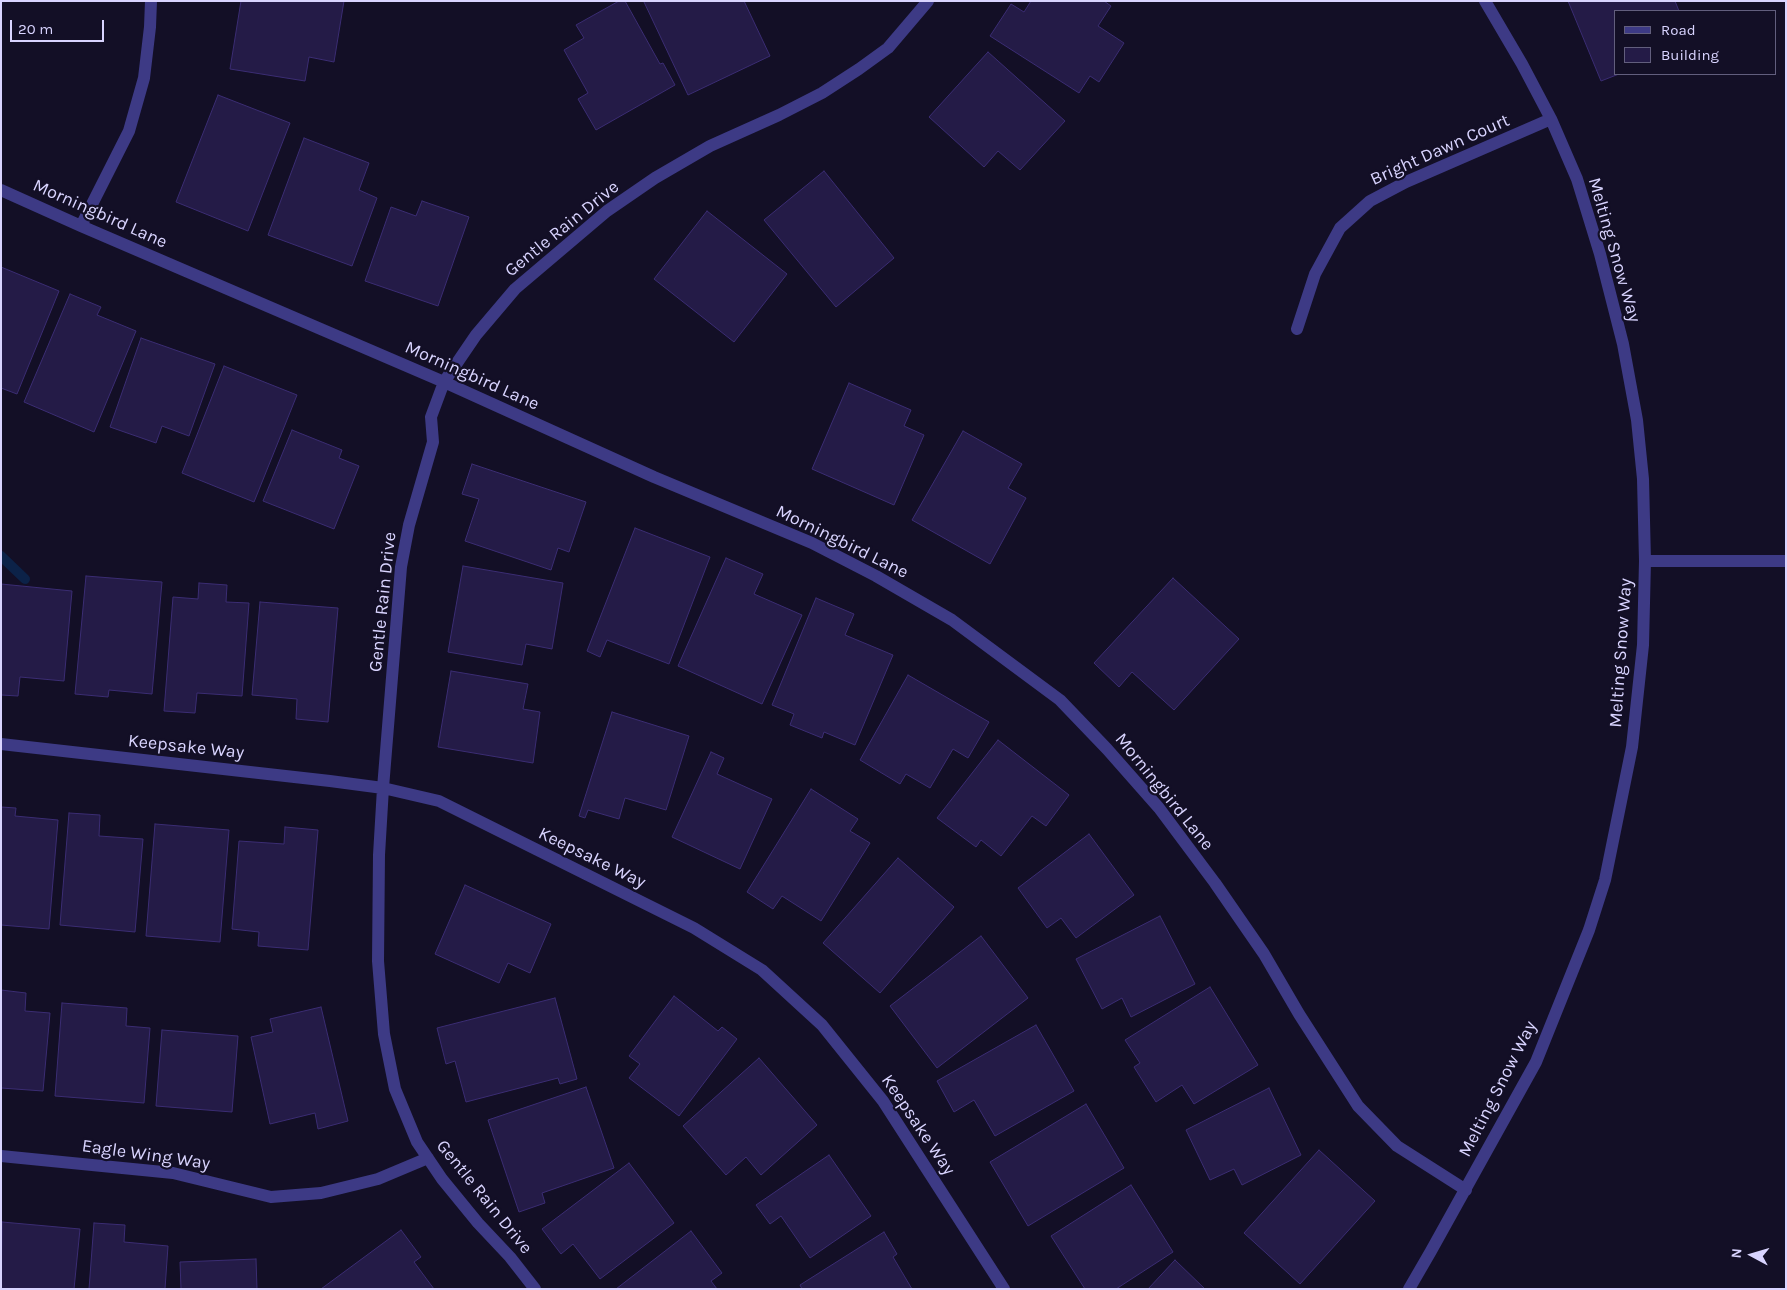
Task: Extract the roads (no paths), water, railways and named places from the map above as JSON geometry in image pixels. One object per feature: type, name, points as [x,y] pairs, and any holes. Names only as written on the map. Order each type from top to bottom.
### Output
[{"type":"street","points":[[81,226],[129,131],[144,78],[151,1]]},
{"type":"street","name":"Gentle Rain Drive","points":[[535,1289],[510,1257],[478,1223],[442,1179],[417,1142],[395,1089],[384,1034],[378,961],[379,855],[383,788],[401,567],[409,525],[433,442],[431,417],[444,382],[476,334],[515,289],[607,211],[654,178],[710,146],[780,115],[860,70],[888,48],[928,1]]},
{"type":"street","name":"Melting Snow Way","points":[[1409,1289],[1536,1062],[1589,930],[1605,880],[1632,748],[1643,644],[1645,561],[1643,479],[1637,420],[1623,344],[1600,254],[1580,188],[1551,119],[1522,64],[1485,1]]},
{"type":"street","name":"Bright Dawn Court","points":[[1297,329],[1315,274],[1340,228],[1370,201],[1406,182],[1551,119]]},
{"type":"street","name":"Morningbird Lane","points":[[1,190],[444,382],[654,477],[820,547],[876,576],[952,620],[1060,700],[1107,749],[1159,808],[1264,954],[1299,1014],[1358,1106],[1397,1146],[1466,1190]]},
{"type":"street","points":[[1645,561],[1786,561]]},
{"type":"street","name":"Keepsake Way","points":[[1,744],[383,788],[438,801],[694,928],[762,970],[822,1025],[883,1101],[1004,1289]]},
{"type":"street","name":"Eagle Wing Way","points":[[1,1156],[173,1173],[271,1197],[320,1193],[378,1179],[428,1158]]},
{"type":"waterway","points":[[1,556],[25,579]]}]
